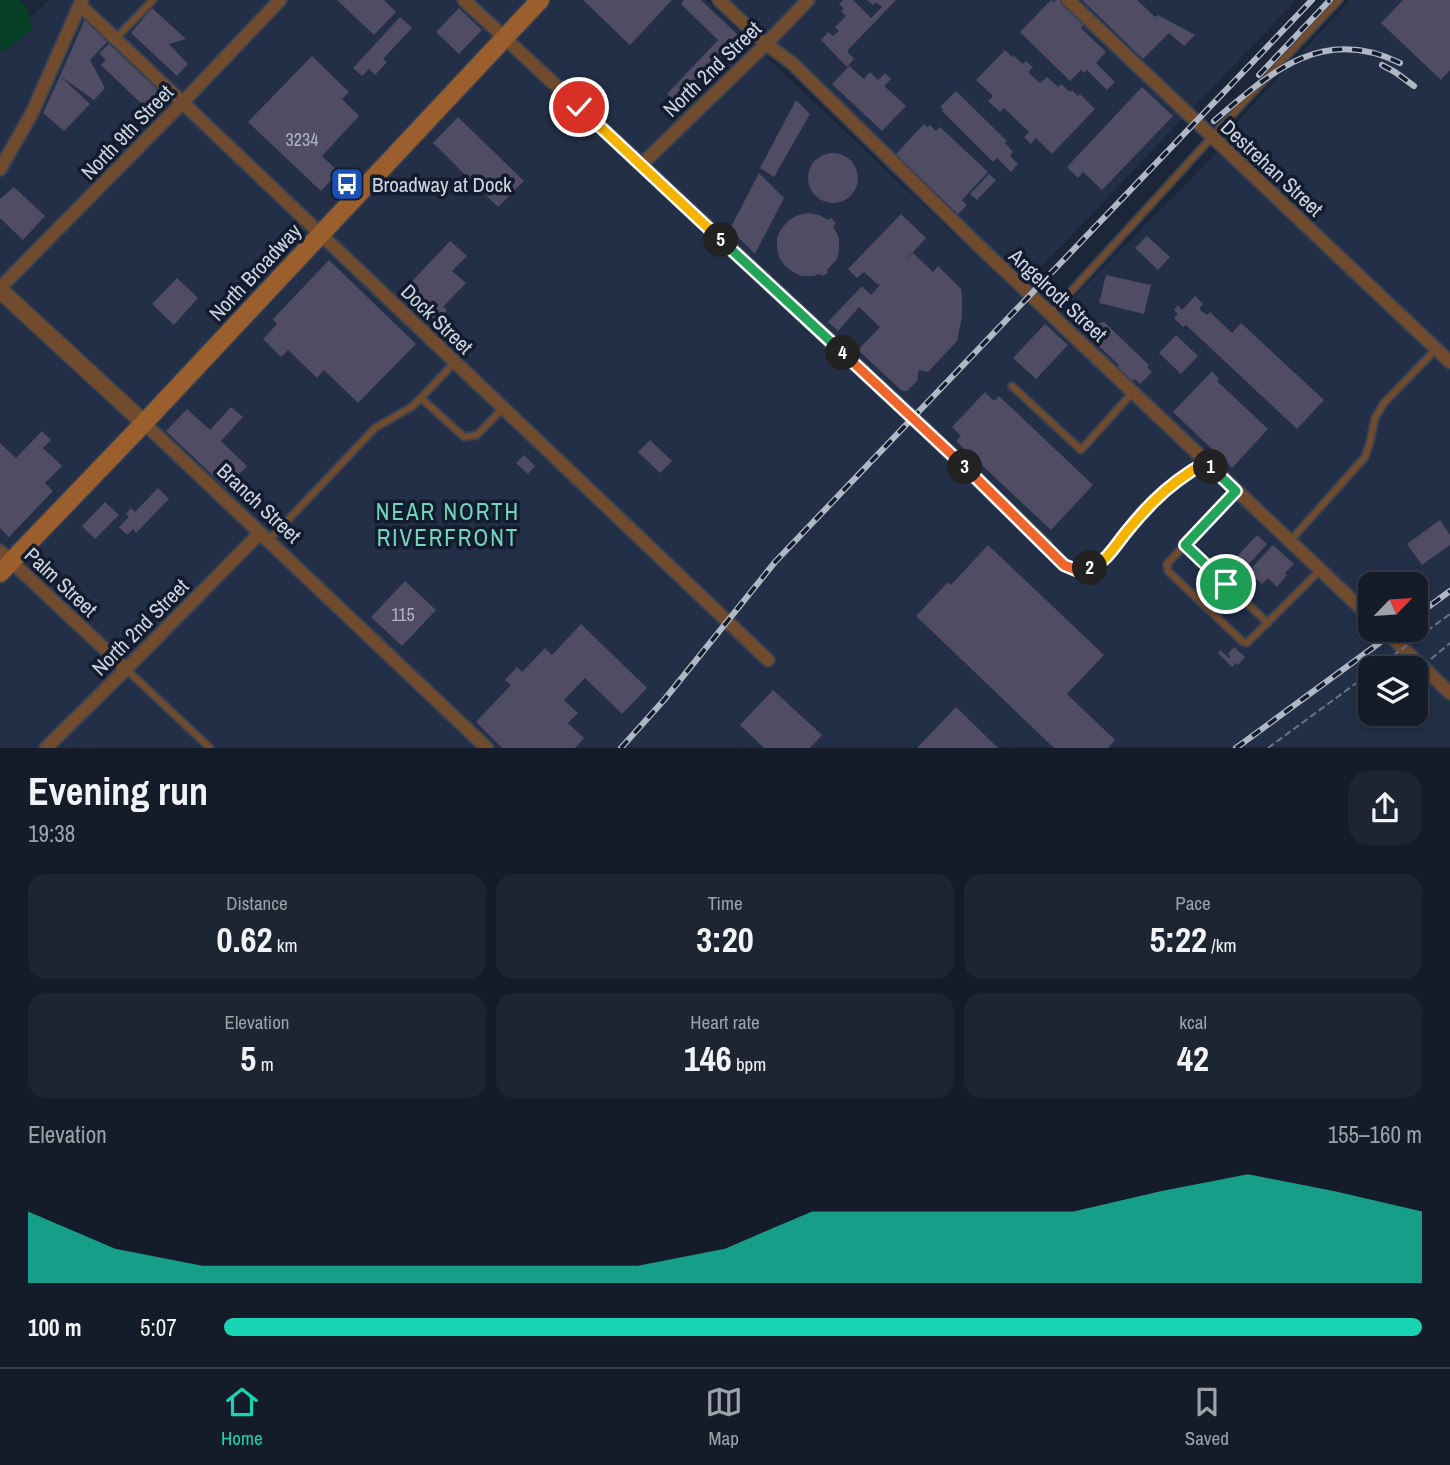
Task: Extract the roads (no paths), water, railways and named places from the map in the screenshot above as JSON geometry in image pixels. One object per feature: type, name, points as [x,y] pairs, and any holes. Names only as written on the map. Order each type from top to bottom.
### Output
[{"type":"main road","name":"North Broadway","points":[[4,562],[144,423],[540,0]]},
{"type":"street","name":"North 9th Street","points":[[0,289],[279,0]]},
{"type":"street","points":[[464,0],[923,427],[1045,545]]},
{"type":"street","name":"Angelrodt Street","points":[[719,0],[766,44],[792,63],[981,248],[1358,606]]},
{"type":"street","name":"North 2nd Street","points":[[641,165],[808,0]]},
{"type":"street","name":"Destrehan Street","points":[[1068,0],[1450,362]]},
{"type":"street","name":"Dock Street","points":[[81,3],[768,660]]},
{"type":"street","points":[[0,169],[32,113],[81,3]]},
{"type":"street","name":"Branch Street","points":[[0,289],[486,747]]},
{"type":"street","name":"North 2nd Street","points":[[46,747],[264,537]]},
{"type":"street","name":"Palm Street","points":[[4,562],[126,670]]},
{"type":"street","points":[[1396,642],[1450,693]]},
{"type":"lane","points":[[115,38],[153,0]]},
{"type":"lane","points":[[1050,314],[1256,87],[1339,0]]},
{"type":"lane","points":[[1290,541],[1365,457],[1375,418],[1384,403],[1436,349]]},
{"type":"lane","points":[[264,537],[375,428],[413,406],[455,362]]},
{"type":"lane","points":[[1012,386],[1081,450],[1133,392]]},
{"type":"lane","points":[[421,398],[464,437],[477,435],[503,408]]},
{"type":"lane","points":[[1045,545],[1064,565],[1076,570],[1085,570],[1096,565],[1108,556],[1155,500],[1185,474],[1206,462]]},
{"type":"lane","points":[[1236,491],[1167,564],[1168,571],[1243,642],[1250,642],[1320,570]]},
{"type":"lane","points":[[1185,545],[1268,623]]},
{"type":"lane","points":[[126,670],[210,747]]},
{"type":"railway","points":[[621,748],[664,700],[775,562],[1312,0]]},
{"type":"railway","points":[[1259,75],[1330,0]]},
{"type":"railway","points":[[1214,121],[1256,86],[1299,59],[1346,49],[1372,53],[1400,63]]},
{"type":"railway","points":[[1382,65],[1414,86]]},
{"type":"railway","points":[[1428,607],[1450,591]]},
{"type":"railway","points":[[1236,748],[1381,642]]},
{"type":"place","name":"Broadway at Dock","points":[[347,184]]},
{"type":"district","name":"NEAR NORTH RIVERFRONT","points":[[448,524]]}]
